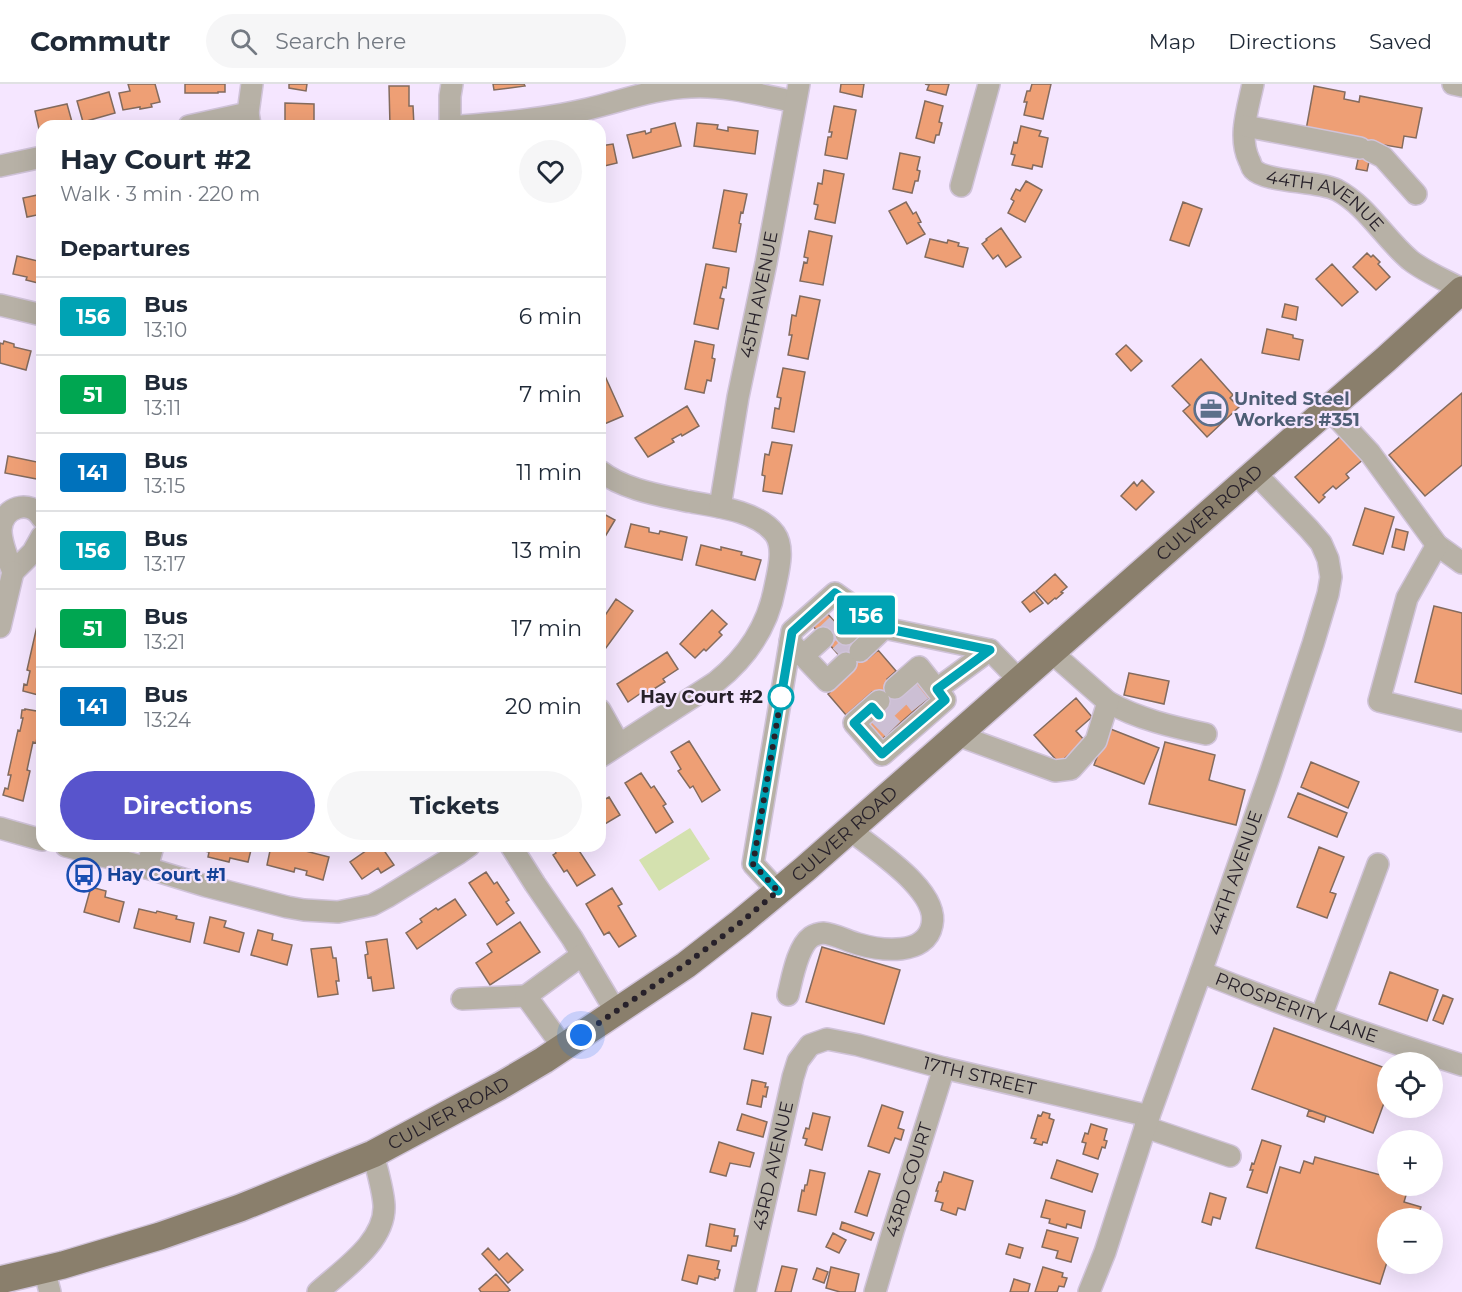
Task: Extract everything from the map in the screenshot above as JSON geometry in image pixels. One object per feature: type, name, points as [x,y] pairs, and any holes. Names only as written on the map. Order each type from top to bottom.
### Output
[{"type":"main road","name":"CULVER ROAD","points":[[0,1280],[47,1281],[160,1236],[240,1208],[374,1154],[500,1086],[616,1012],[686,964],[778,891],[1462,290]]},
{"type":"street","points":[[249,120],[252,84]]},
{"type":"street","points":[[450,120],[452,84]]},
{"type":"street","points":[[961,186],[988,84]]},
{"type":"street","name":"44TH AVENUE","points":[[1253,84],[1245,126],[1244,150],[1254,169],[1271,178],[1318,184],[1335,189],[1351,198],[1410,260],[1462,290]]},
{"type":"street","points":[[1453,84],[1462,86]]},
{"type":"street","points":[[517,120],[588,109],[670,88],[721,88],[797,93]]},
{"type":"street","name":"45TH AVENUE","points":[[720,507],[738,397],[765,268],[797,93]]},
{"type":"street","points":[[1245,126],[1366,149],[1383,157],[1416,194]]},
{"type":"street","points":[[0,166],[36,158]]},
{"type":"street","points":[[0,305],[36,314]]},
{"type":"street","points":[[1329,409],[1370,453],[1437,545],[1462,563]]},
{"type":"street","name":"44TH AVENUE","points":[[1089,1292],[1105,1252],[1147,1122],[1201,972],[1328,594],[1331,577],[1328,559],[1321,543],[1255,473]]},
{"type":"street","points":[[606,475],[620,483],[645,491],[720,507],[764,523],[776,535],[780,551],[773,600],[768,616],[741,660],[716,682],[606,753]]},
{"type":"street","points":[[13,572],[3,542],[1,528],[4,519],[14,508],[27,507],[36,511]]},
{"type":"street","points":[[1437,545],[1407,598],[1379,701],[1462,721]]},
{"type":"street","points":[[0,627],[13,572],[36,547]]},
{"type":"street","points":[[870,618],[842,645],[826,681],[806,659],[792,632],[835,593],[870,618],[990,650],[1019,680]]},
{"type":"street","points":[[806,659],[842,645],[870,618]]},
{"type":"street","points":[[937,689],[990,650]]},
{"type":"street","points":[[1051,652],[1108,702],[1126,712],[1206,734]]},
{"type":"street","points":[[778,891],[753,864],[806,659]]},
{"type":"street","points":[[919,667],[945,700],[900,709],[919,667]]},
{"type":"street","points":[[900,709],[949,742],[1054,771],[1071,769],[1096,741],[1108,702]]},
{"type":"street","points":[[606,721],[619,744]]},
{"type":"street","points":[[0,828],[36,838]]},
{"type":"street","points":[[788,995],[802,945],[812,936],[822,933],[861,945],[884,949],[911,948],[924,941],[932,927],[934,914],[928,901],[904,872],[849,829]]},
{"type":"street","points":[[88,852],[287,907],[338,912],[372,905],[459,852]]},
{"type":"street","points":[[147,868],[151,852]]},
{"type":"street","points":[[515,852],[616,1012]]},
{"type":"street","points":[[1321,1017],[1378,864]]},
{"type":"street","points":[[462,999],[526,996],[582,955]]},
{"type":"street","name":"PROSPERITY LANE","points":[[1201,972],[1252,993],[1462,1065]]},
{"type":"street","points":[[526,996],[563,1047]]},
{"type":"street","name":"17TH STREET","points":[[810,1045],[827,1039],[858,1045],[1147,1122],[1230,1156]]},
{"type":"street","name":"43RD AVENUE","points":[[745,1292],[793,1077],[798,1061],[810,1045]]},
{"type":"street","name":"43RD COURT","points":[[875,1292],[944,1068]]},
{"type":"street","points":[[318,1292],[368,1247],[377,1234],[383,1219],[384,1205],[374,1154]]},
{"type":"green space","points":[[690,828],[710,859],[659,891],[639,860]]},
{"type":"building","points":[[128,84],[155,84],[160,102],[151,104],[152,107],[123,110],[119,93],[130,91]]},
{"type":"building","points":[[185,84],[225,84],[225,92],[185,93]]},
{"type":"building","points":[[289,84],[307,84],[306,91],[289,88]]},
{"type":"building","points":[[493,84],[524,84],[525,86],[494,90]]},
{"type":"building","points":[[841,84],[864,84],[862,97],[840,92]]},
{"type":"building","points":[[925,84],[949,84],[946,95],[927,90],[929,85]]},
{"type":"building","points":[[1032,84],[1051,84],[1043,119],[1024,115],[1027,102],[1024,102]]},
{"type":"building","points":[[389,86],[409,86],[409,106],[413,106],[414,120],[390,120]]},
{"type":"building","points":[[1314,86],[1345,92],[1344,99],[1359,102],[1360,96],[1422,108],[1416,138],[1404,136],[1402,148],[1373,143],[1367,171],[1356,169],[1362,141],[1306,130]]},
{"type":"building","points":[[109,92],[115,113],[82,120],[77,101]]},
{"type":"building","points":[[925,101],[943,106],[939,122],[942,123],[934,143],[916,138]]},
{"type":"building","points":[[285,103],[314,104],[314,120],[285,120]]},
{"type":"building","points":[[67,104],[71,120],[37,120],[35,111]]},
{"type":"building","points":[[834,106],[856,110],[847,159],[825,155],[828,137],[831,137],[832,132],[829,132]]},
{"type":"building","points":[[675,123],[681,146],[633,158],[627,135],[645,131],[646,134],[651,132],[651,129]]},
{"type":"building","points":[[697,123],[718,125],[717,129],[728,131],[728,127],[758,131],[755,154],[694,146]]},
{"type":"building","points":[[1021,126],[1041,131],[1039,136],[1048,138],[1042,167],[1033,165],[1032,169],[1012,165],[1015,155],[1011,154],[1014,142],[1017,143]]},
{"type":"building","points":[[613,144],[617,163],[606,166],[606,145]]},
{"type":"building","points":[[900,153],[920,157],[917,170],[920,171],[918,181],[915,181],[912,193],[893,189]]},
{"type":"building","points":[[824,170],[844,174],[835,223],[815,219],[818,205],[814,204],[818,183],[822,184]]},
{"type":"building","points":[[1026,181],[1042,190],[1025,222],[1008,213],[1014,201],[1011,199],[1016,189],[1020,191]]},
{"type":"building","points":[[724,190],[747,194],[743,213],[741,212],[736,252],[713,248]]},
{"type":"building","points":[[36,195],[36,215],[27,217],[23,198]]},
{"type":"building","points":[[906,202],[913,214],[916,212],[921,222],[918,223],[925,234],[907,244],[889,211]]},
{"type":"building","points":[[1183,202],[1202,209],[1189,246],[1170,240]]},
{"type":"building","points":[[1001,228],[1021,257],[1006,267],[998,255],[993,259],[982,244]]},
{"type":"building","points":[[809,231],[832,236],[823,285],[800,281],[804,262],[807,263],[808,258],[804,257]]},
{"type":"building","points":[[930,239],[947,243],[948,240],[959,243],[958,246],[968,248],[963,267],[925,257]]},
{"type":"building","points":[[1367,253],[1380,262],[1378,264],[1390,277],[1376,290],[1353,267]]},
{"type":"building","points":[[17,256],[36,261],[36,282],[26,280],[27,277],[13,274]]},
{"type":"building","points":[[706,264],[729,268],[726,288],[723,287],[720,298],[724,299],[718,329],[694,324]]},
{"type":"building","points":[[1332,264],[1358,292],[1342,306],[1316,279]]},
{"type":"building","points":[[800,296],[820,300],[808,359],[788,355],[792,335],[789,335],[792,315],[796,316]]},
{"type":"building","points":[[1285,304],[1298,307],[1296,320],[1282,317]]},
{"type":"building","points":[[1267,329],[1293,335],[1293,338],[1303,340],[1299,360],[1262,353]]},
{"type":"building","points":[[4,341],[14,344],[14,347],[31,351],[26,370],[0,363],[0,343],[3,344]]},
{"type":"building","points":[[695,341],[714,345],[712,358],[715,359],[711,381],[707,380],[704,393],[685,389]]},
{"type":"building","points":[[1126,345],[1142,361],[1131,371],[1116,354]]},
{"type":"building","points":[[1201,359],[1233,395],[1230,398],[1239,407],[1207,437],[1183,411],[1190,405],[1172,386]]},
{"type":"building","points":[[783,368],[805,372],[794,432],[772,428],[775,408],[779,409],[781,398],[777,397]]},
{"type":"building","points":[[606,378],[623,416],[606,423]]},
{"type":"building","points":[[1462,393],[1462,465],[1425,496],[1389,455]]},
{"type":"building","points":[[687,406],[699,426],[672,439],[674,442],[648,457],[635,438]]},
{"type":"building","points":[[1343,434],[1365,458],[1346,474],[1349,478],[1336,489],[1333,486],[1323,495],[1325,497],[1319,503],[1295,477]]},
{"type":"building","points":[[772,442],[792,445],[782,494],[763,491],[765,476],[762,475],[765,454],[769,455]]},
{"type":"building","points":[[8,456],[36,462],[36,479],[5,473]]},
{"type":"building","points":[[1142,480],[1154,492],[1136,510],[1121,496],[1134,482],[1137,486]]},
{"type":"building","points":[[1365,508],[1394,517],[1383,554],[1353,545]]},
{"type":"building","points":[[606,515],[615,520],[606,535]]},
{"type":"building","points":[[631,524],[649,528],[649,532],[659,534],[660,531],[687,537],[682,560],[625,547]]},
{"type":"building","points":[[1396,529],[1408,532],[1404,550],[1392,547]]},
{"type":"building","points":[[701,545],[742,552],[741,555],[761,560],[755,580],[696,565]]},
{"type":"building","points":[[1055,574],[1067,587],[1061,592],[1063,593],[1048,604],[1036,591]]},
{"type":"building","points":[[1034,592],[1043,603],[1030,612],[1022,602]]},
{"type":"building","points":[[616,599],[633,611],[606,648],[606,614]]},
{"type":"building","points":[[1434,606],[1462,613],[1462,694],[1415,682]]},
{"type":"building","points":[[712,610],[727,624],[719,632],[722,635],[706,651],[704,649],[695,658],[680,644]]},
{"type":"building","points":[[826,612],[868,659],[878,650],[896,671],[887,679],[896,690],[919,680],[932,695],[881,740],[868,725],[882,704],[872,692],[846,715],[828,694],[853,671],[812,625]]},
{"type":"building","points":[[36,630],[36,694],[23,691],[30,671],[27,670]]},
{"type":"building","points":[[667,652],[678,669],[663,679],[665,682],[646,694],[644,691],[628,702],[617,684]]},
{"type":"building","points":[[1129,673],[1169,681],[1164,704],[1124,695]]},
{"type":"building","points":[[1076,698],[1092,717],[1076,731],[1085,741],[1059,763],[1034,735]]},
{"type":"building","points":[[22,710],[36,711],[36,743],[33,742],[27,770],[30,771],[23,801],[3,795],[5,788],[8,789],[11,775],[8,775],[23,718],[21,718]]},
{"type":"building","points":[[1108,728],[1159,748],[1144,784],[1094,765]]},
{"type":"building","points":[[689,741],[720,790],[702,802],[693,786],[690,788],[678,771],[681,769],[671,752]]},
{"type":"building","points":[[1165,742],[1215,755],[1209,780],[1245,790],[1236,825],[1149,804]]},
{"type":"building","points":[[1311,762],[1359,782],[1348,808],[1301,787]]},
{"type":"building","points":[[641,773],[651,788],[654,786],[666,804],[663,806],[673,822],[656,833],[625,783]]},
{"type":"building","points":[[1298,793],[1347,813],[1337,837],[1288,817]]},
{"type":"building","points":[[609,797],[620,815],[606,823],[606,799]]},
{"type":"building","points":[[1319,847],[1344,857],[1330,892],[1336,894],[1327,918],[1297,907]]},
{"type":"building","points":[[209,852],[250,852],[248,862],[230,858],[229,862],[208,857]]},
{"type":"building","points":[[270,852],[309,852],[329,857],[323,880],[306,875],[307,871],[295,868],[294,872],[267,865]]},
{"type":"building","points":[[364,852],[385,852],[394,865],[381,873],[378,868],[362,879],[350,862]]},
{"type":"building","points":[[580,852],[595,875],[577,886],[567,870],[564,872],[553,855]]},
{"type":"building","points":[[486,872],[494,884],[497,882],[509,900],[506,902],[514,913],[497,925],[469,883]]},
{"type":"building","points":[[91,887],[106,891],[105,897],[124,902],[119,922],[84,912]]},
{"type":"building","points":[[612,888],[622,904],[618,906],[636,936],[619,947],[609,932],[604,935],[586,904]]},
{"type":"building","points":[[455,899],[466,915],[417,949],[406,933],[422,922],[420,919]]},
{"type":"building","points":[[139,909],[177,916],[176,919],[194,923],[190,942],[134,928]]},
{"type":"building","points":[[210,917],[226,921],[224,927],[244,933],[239,952],[204,943]]},
{"type":"building","points":[[520,922],[540,952],[490,985],[476,963],[492,952],[487,944]]},
{"type":"building","points":[[258,930],[273,934],[272,940],[292,945],[287,965],[251,955]]},
{"type":"building","points":[[387,939],[394,988],[373,991],[371,977],[368,978],[366,942]]},
{"type":"building","points":[[331,947],[333,958],[336,958],[338,994],[318,997],[311,949]]},
{"type":"building","points":[[822,947],[900,970],[884,1024],[806,1002]]},
{"type":"building","points":[[1390,972],[1438,990],[1427,1021],[1379,1004]]},
{"type":"building","points":[[1443,995],[1453,999],[1443,1024],[1433,1020]]},
{"type":"building","points":[[752,1013],[771,1017],[763,1054],[744,1049]]},
{"type":"building","points":[[1274,1028],[1377,1065],[1378,1118],[1373,1133],[1252,1089]]},
{"type":"building","points":[[752,1080],[766,1083],[765,1087],[768,1087],[761,1107],[747,1104]]},
{"type":"building","points":[[882,1105],[903,1112],[898,1128],[904,1130],[901,1140],[895,1138],[889,1153],[868,1146]]},
{"type":"building","points":[[1309,1110],[1326,1116],[1324,1122],[1307,1116]]},
{"type":"building","points":[[1043,1112],[1050,1114],[1049,1118],[1054,1120],[1047,1143],[1043,1142],[1042,1145],[1034,1143],[1036,1139],[1031,1138],[1038,1115],[1041,1116]]},
{"type":"building","points":[[813,1113],[830,1117],[822,1150],[805,1145],[807,1139],[803,1138],[806,1128],[809,1129]]},
{"type":"building","points":[[742,1114],[767,1122],[763,1137],[737,1130]]},
{"type":"building","points":[[1091,1124],[1107,1129],[1104,1140],[1107,1141],[1105,1148],[1102,1147],[1098,1159],[1083,1154],[1086,1143],[1082,1142]]},
{"type":"building","points":[[1262,1140],[1281,1146],[1267,1193],[1247,1187],[1253,1170],[1250,1170],[1252,1163],[1254,1164]]},
{"type":"building","points":[[719,1142],[754,1153],[750,1167],[730,1163],[726,1176],[710,1172]]},
{"type":"building","points":[[1315,1157],[1377,1174],[1377,1196],[1406,1196],[1404,1202],[1421,1207],[1377,1208],[1377,1274],[1383,1274],[1380,1284],[1256,1248],[1280,1167],[1300,1173],[1304,1161],[1313,1164]]},
{"type":"building","points":[[1057,1160],[1098,1174],[1092,1192],[1051,1178]]},
{"type":"building","points":[[810,1170],[825,1173],[816,1215],[798,1211],[802,1190],[804,1191],[807,1185]]},
{"type":"building","points":[[869,1171],[880,1174],[867,1216],[855,1212]]},
{"type":"building","points":[[944,1172],[973,1181],[965,1210],[958,1208],[956,1215],[941,1210],[943,1203],[935,1201],[938,1191],[936,1191]]},
{"type":"building","points":[[1210,1193],[1226,1198],[1220,1219],[1213,1217],[1211,1225],[1202,1222]]},
{"type":"building","points":[[1046,1200],[1085,1211],[1081,1228],[1067,1224],[1066,1228],[1049,1223],[1050,1219],[1041,1217]]},
{"type":"building","points":[[842,1222],[874,1233],[871,1240],[840,1229]]},
{"type":"building","points":[[710,1224],[735,1229],[734,1236],[738,1236],[736,1246],[732,1246],[731,1251],[706,1246]]},
{"type":"building","points":[[1047,1230],[1078,1238],[1071,1262],[1056,1258],[1058,1251],[1042,1247]]},
{"type":"building","points":[[833,1233],[846,1240],[839,1253],[826,1247]]},
{"type":"building","points":[[1009,1244],[1023,1248],[1020,1258],[1006,1254]]},
{"type":"building","points":[[488,1248],[499,1260],[507,1253],[523,1270],[508,1283],[482,1254]]},
{"type":"building","points":[[688,1255],[719,1261],[718,1278],[715,1280],[699,1276],[697,1284],[682,1280]]},
{"type":"building","points":[[782,1266],[797,1269],[791,1292],[775,1292]]},
{"type":"building","points":[[831,1267],[859,1274],[855,1292],[840,1292],[826,1288]]},
{"type":"building","points":[[1043,1267],[1063,1273],[1062,1277],[1067,1278],[1064,1287],[1059,1286],[1057,1292],[1035,1292]]},
{"type":"building","points":[[817,1268],[828,1272],[824,1283],[813,1279]]},
{"type":"building","points":[[496,1274],[510,1290],[481,1292],[479,1289]]},
{"type":"building","points":[[1014,1279],[1030,1284],[1028,1292],[1010,1292]]},
{"type":"tunnel","points":[[823,638],[837,625]]},
{"type":"tunnel","points":[[840,656],[853,643]]},
{"type":"tunnel","points":[[908,690],[920,705]]},
{"type":"tunnel","points":[[887,694],[908,716]]},
{"type":"tunnel","points":[[879,715],[893,729]]},
{"type":"bus line","name":"156","points":[[778,891],[753,864],[792,632],[835,593],[884,628],[990,650],[937,689],[945,700],[882,754],[854,723],[872,707],[879,715]]},
{"type":"place","name":"United Steel Workers #351","points":[[1211,409]]},
{"type":"place","name":"Hay Court #2","points":[[781,697]]},
{"type":"place","name":"Hay Court #1","points":[[84,875]]},
{"type":"route","points":[[581,1035],[686,964],[778,891],[753,864],[783,686],[781,697]]}]
